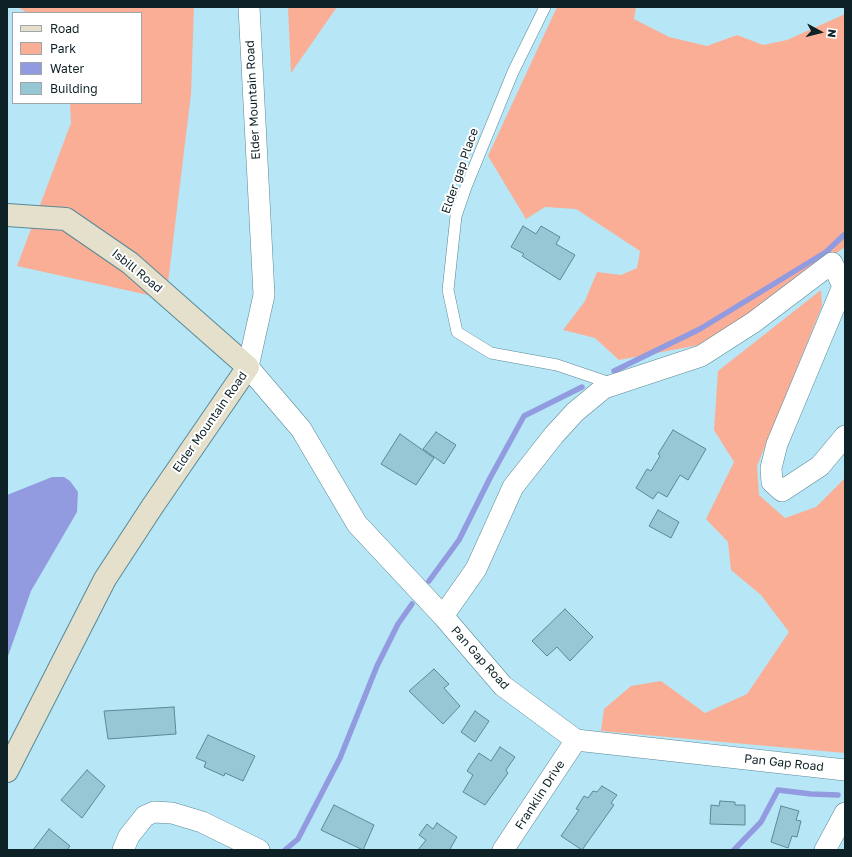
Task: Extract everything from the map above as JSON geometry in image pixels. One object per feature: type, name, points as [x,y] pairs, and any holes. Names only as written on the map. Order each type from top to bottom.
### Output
[{"type":"street","name":"Elder Mountain Road","points":[[7,771],[105,579],[152,507],[248,368],[264,295],[249,7]]},
{"type":"street","name":"Isbill Road","points":[[7,215],[66,219],[130,263],[248,368]]},
{"type":"street","points":[[443,616],[476,569],[514,487],[554,434],[575,412],[604,388],[701,356],[754,322],[832,263],[843,286],[777,444],[771,468],[772,482],[782,491],[820,466],[845,436]]},
{"type":"street","name":"Pan Gap Road","points":[[248,368],[301,429],[357,524],[443,616],[503,686],[576,740],[845,770]]},
{"type":"street","name":"Franklin Drive","points":[[503,850],[576,740]]},
{"type":"street","points":[[123,850],[129,836],[145,816],[154,812],[172,813],[202,822],[259,850]]},
{"type":"street","points":[[826,850],[845,813]]},
{"type":"lane","name":"Elder gap Place","points":[[545,7],[513,72],[466,187],[456,216],[448,290],[457,332],[491,353],[557,364],[613,385]]},
{"type":"green space","points":[[18,7],[194,7],[191,94],[166,299],[17,266],[71,123],[70,104],[142,104],[142,12],[26,12]]},
{"type":"green space","points":[[288,7],[337,7],[291,73]]},
{"type":"green space","points":[[557,7],[636,7],[634,19],[669,37],[707,46],[737,35],[763,45],[787,40],[845,14],[845,247],[710,343],[619,360],[595,338],[563,330],[585,301],[597,272],[621,275],[637,268],[640,251],[576,209],[545,207],[526,219],[488,156]]},
{"type":"green space","points":[[821,290],[822,306],[757,466],[759,495],[785,518],[816,507],[845,478],[845,753],[601,731],[604,709],[631,686],[661,681],[705,713],[747,694],[789,632],[761,595],[731,570],[728,542],[706,519],[734,462],[714,430],[718,371]]},
{"type":"water","points":[[52,477],[64,477],[70,481],[78,492],[77,512],[31,591],[7,659],[7,495]]},
{"type":"building","points":[[523,226],[536,234],[541,226],[560,237],[556,244],[575,255],[560,280],[522,256],[524,254],[511,247]]},
{"type":"building","points":[[673,430],[706,449],[688,480],[680,475],[667,497],[658,492],[653,499],[636,488],[647,469],[651,471],[660,456],[658,454]]},
{"type":"building","points":[[436,432],[456,445],[444,464],[423,449]]},
{"type":"building","points":[[400,434],[434,458],[416,485],[381,464]]},
{"type":"building","points":[[658,510],[679,522],[671,538],[649,526]]},
{"type":"building","points":[[565,609],[593,637],[570,661],[557,647],[547,656],[532,641]]},
{"type":"building","points":[[434,669],[449,684],[444,688],[460,706],[443,724],[409,691]]},
{"type":"building","points":[[174,707],[176,734],[108,739],[104,711]]},
{"type":"building","points":[[475,711],[489,721],[475,742],[461,732]]},
{"type":"building","points":[[208,735],[255,756],[243,781],[225,773],[224,776],[204,767],[206,762],[196,758]]},
{"type":"building","points":[[500,747],[515,757],[506,770],[508,773],[485,805],[463,792],[473,775],[467,771],[479,753],[491,761]]},
{"type":"building","points":[[87,770],[105,786],[82,818],[61,800]]},
{"type":"building","points":[[602,786],[617,795],[611,803],[614,805],[582,850],[561,836],[579,810],[576,809],[584,796],[588,798],[593,791],[597,792]]},
{"type":"building","points":[[720,801],[735,802],[735,805],[745,805],[745,825],[710,824],[711,805],[719,806]]},
{"type":"building","points":[[334,805],[374,825],[363,850],[321,830]]},
{"type":"building","points":[[781,806],[799,811],[796,820],[801,821],[797,837],[792,836],[788,848],[771,842]]},
{"type":"building","points":[[437,823],[457,837],[450,849],[452,850],[418,850],[426,840],[419,835],[427,824],[433,829]]},
{"type":"building","points":[[49,829],[70,846],[67,850],[33,850]]},
{"type":"waterway","points":[[614,371],[700,329],[826,252],[845,234]]},
{"type":"waterway","points":[[429,581],[459,540],[490,478],[524,416],[582,387]]},
{"type":"waterway","points":[[285,850],[298,839],[340,758],[377,666],[398,624],[412,604]]},
{"type":"waterway","points":[[734,850],[761,822],[778,790],[811,794],[838,795]]}]
